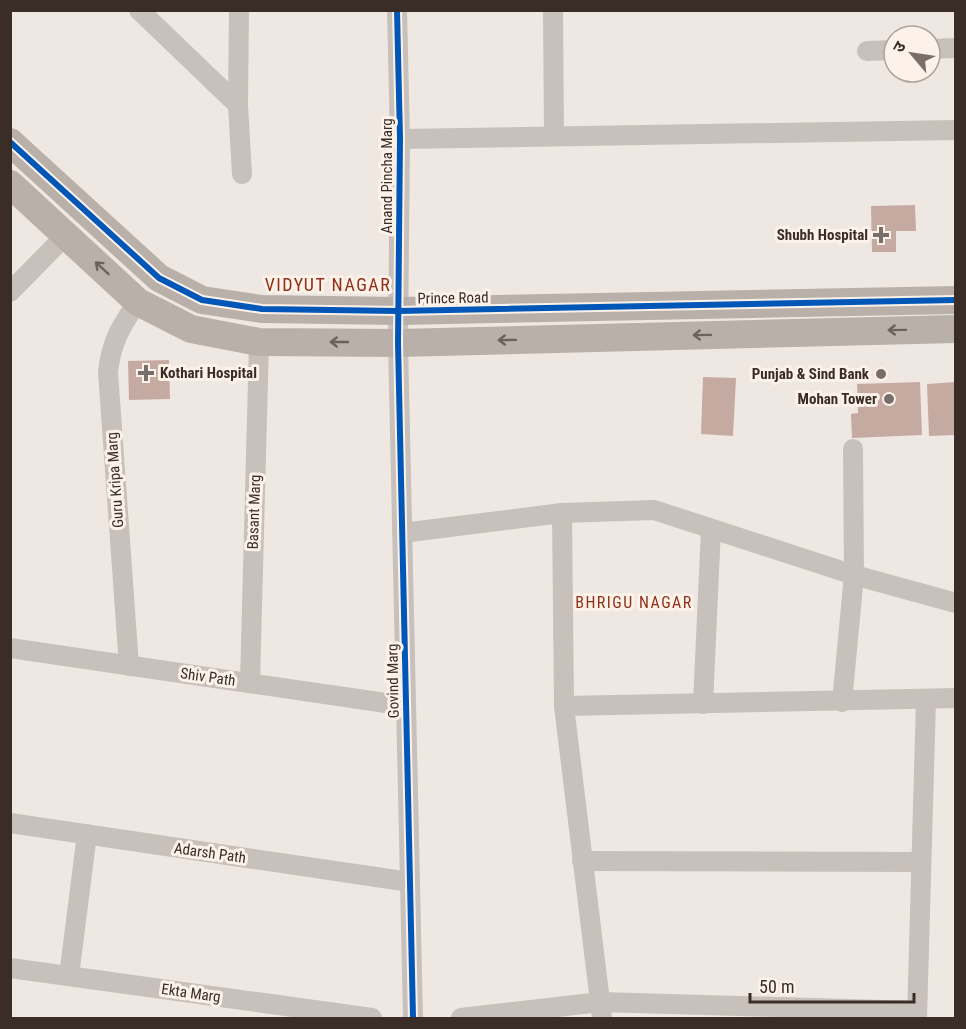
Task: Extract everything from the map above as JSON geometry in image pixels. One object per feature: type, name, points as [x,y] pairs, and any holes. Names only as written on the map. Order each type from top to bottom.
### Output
[{"type":"street","points":[[139,10],[238,105]]},
{"type":"street","points":[[239,10],[238,105],[242,174]]},
{"type":"street","name":"Anand Pincha Marg","points":[[397,10],[400,139],[398,342]]},
{"type":"street","points":[[553,10],[554,136]]},
{"type":"street","points":[[867,51],[882,50]]},
{"type":"street","points":[[400,139],[956,130]]},
{"type":"street","name":"Prince Road","points":[[10,142],[159,278],[202,300],[262,309],[398,311],[956,300]]},
{"type":"street","points":[[10,184],[138,302],[191,329],[259,342],[398,342],[956,329]]},
{"type":"street","points":[[10,292],[66,235]]},
{"type":"street","name":"Guru Kripa Marg","points":[[129,666],[108,372],[111,348],[119,327],[138,302]]},
{"type":"street","name":"Basant Marg","points":[[250,683],[259,342]]},
{"type":"street","name":"Govind Marg","points":[[398,342],[413,1018]]},
{"type":"street","points":[[842,702],[854,574],[853,449]]},
{"type":"street","points":[[402,533],[562,513],[654,510],[711,530],[956,603]]},
{"type":"street","points":[[562,513],[564,706],[602,1010]]},
{"type":"street","points":[[703,704],[711,530]]},
{"type":"street","name":"Shiv Path","points":[[10,648],[406,706]]},
{"type":"street","points":[[564,706],[956,698]]},
{"type":"street","points":[[460,1018],[602,1010],[917,1015],[926,700]]},
{"type":"street","name":"Adarsh Path","points":[[10,823],[410,882]]},
{"type":"street","points":[[69,976],[87,834]]},
{"type":"street","points":[[582,861],[921,862]]},
{"type":"street","name":"Ekta Marg","points":[[10,968],[372,1018]]},
{"type":"building","points":[[915,205],[916,231],[896,231],[896,252],[872,252],[871,206]]},
{"type":"building","points":[[169,360],[170,399],[129,400],[128,361]]},
{"type":"building","points":[[703,377],[736,378],[733,436],[701,434]]},
{"type":"building","name":"Mohan Tower","points":[[920,382],[922,435],[852,438],[851,414],[858,413],[857,384]]},
{"type":"building","points":[[956,382],[956,435],[929,436],[927,384]]},
{"type":"cycle path","points":[[397,10],[400,139],[398,343],[413,1018]]},
{"type":"cycle path","points":[[10,142],[159,278],[202,300],[262,309],[398,311],[956,300]]},
{"type":"place","name":"Shubh Hospital","points":[[881,235]]},
{"type":"place","name":"Kothari Hospital","points":[[146,373]]},
{"type":"place","name":"Punjab & Sind Bank","points":[[881,374]]},
{"type":"place","name":"Mohan Tower","points":[[889,399]]},
{"type":"district","name":"VIDYUT NAGAR","points":[[328,284]]},
{"type":"district","name":"BHRIGU NAGAR","points":[[634,602]]}]
